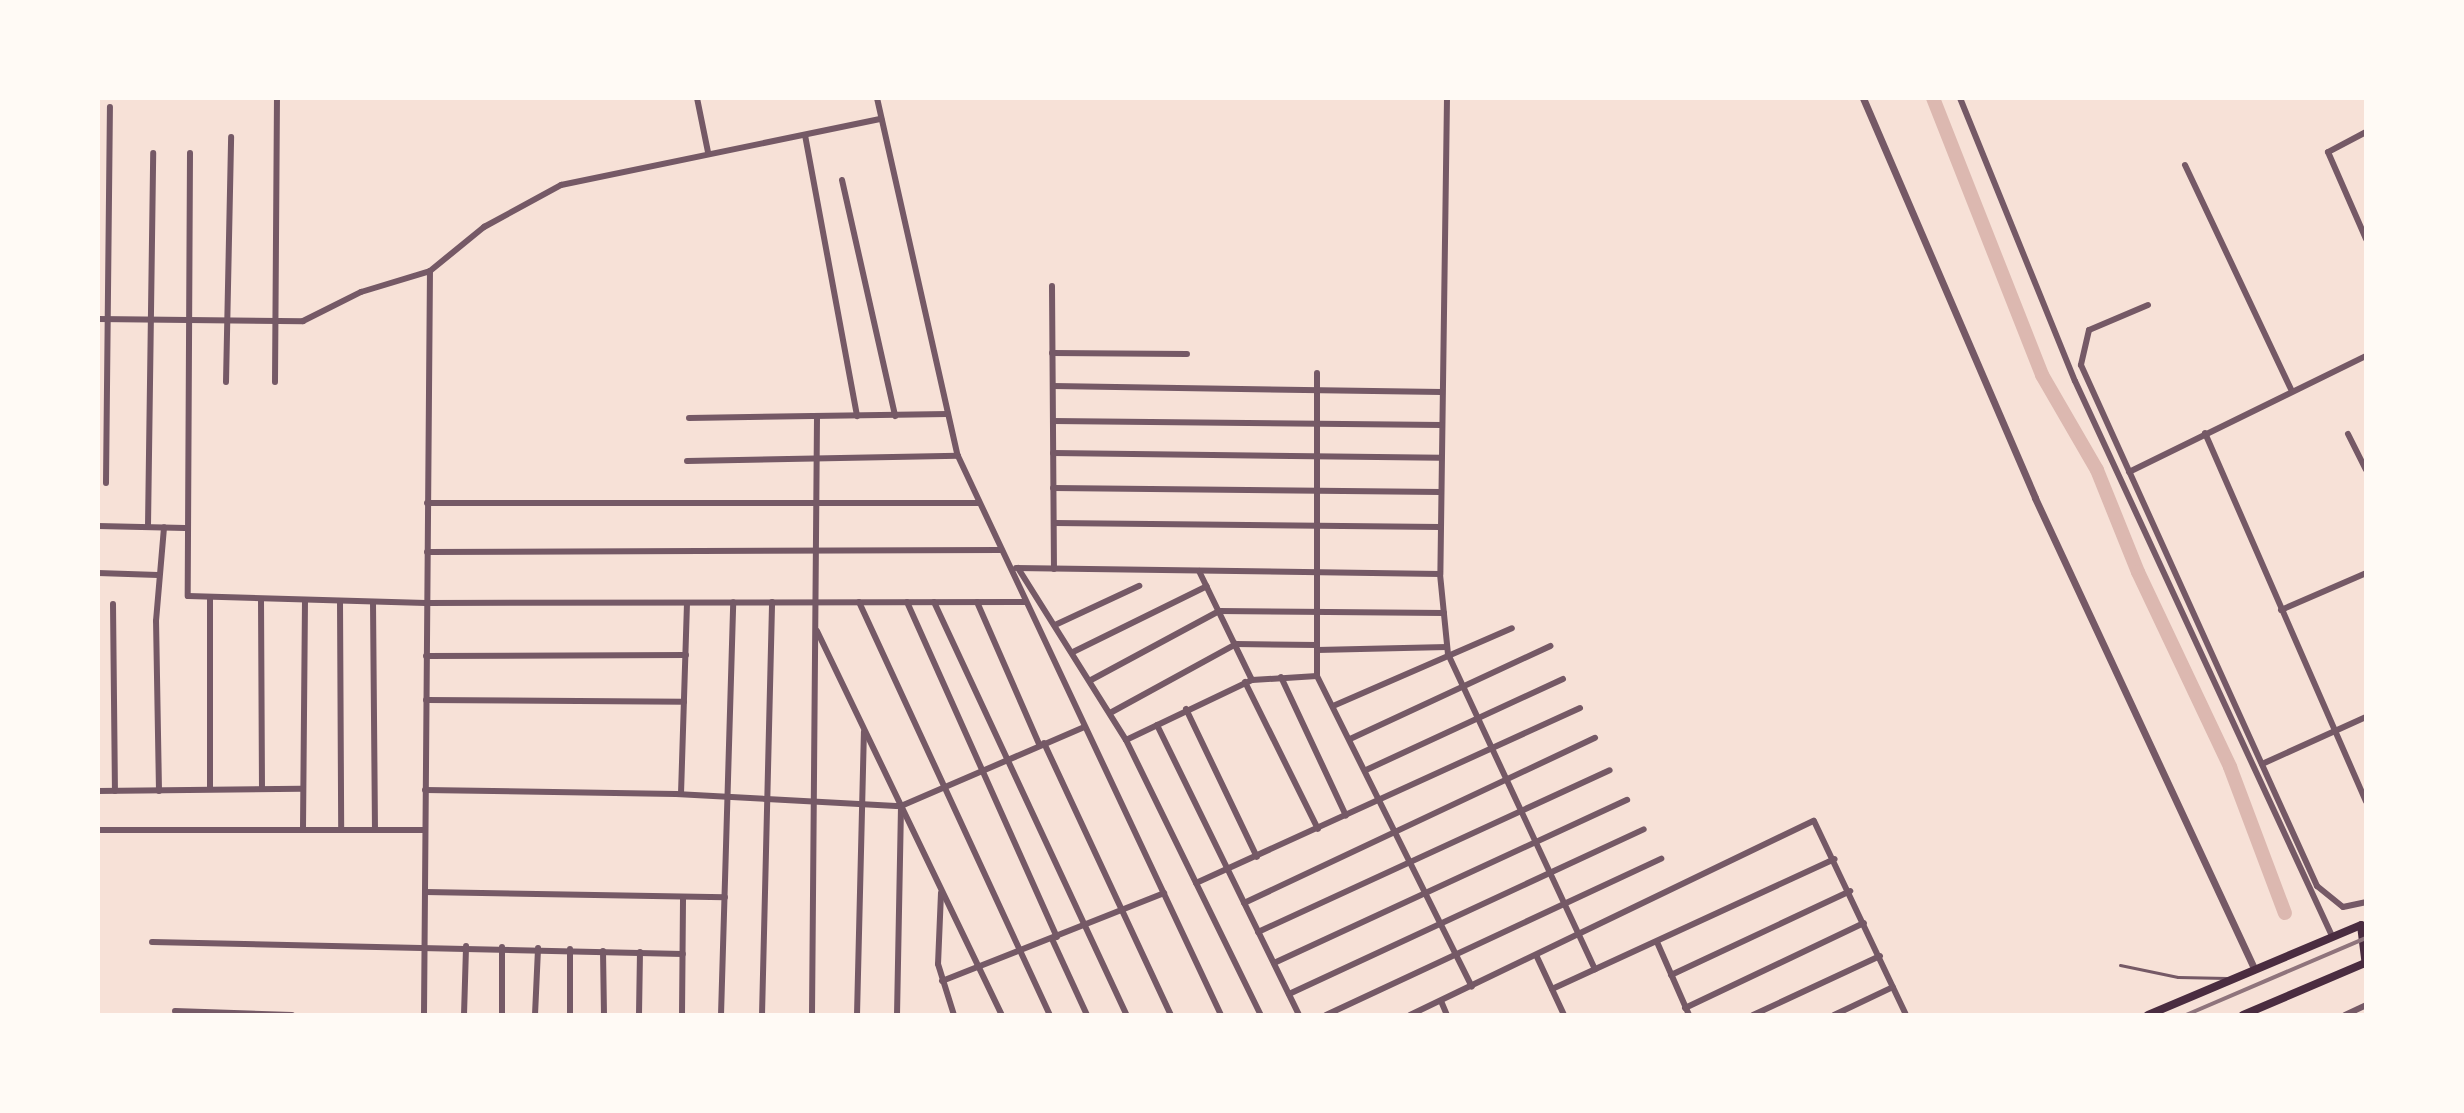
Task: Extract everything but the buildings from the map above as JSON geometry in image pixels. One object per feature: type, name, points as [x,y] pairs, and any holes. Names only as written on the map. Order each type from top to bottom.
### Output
[{"type":"main road","points":[[2148,1015],[2254,968],[2364,926],[2366,963],[2243,1015]]},
{"type":"street","points":[[275,382],[277,98]]},
{"type":"street","points":[[697,98],[708,152]]},
{"type":"street","points":[[877,98],[958,456],[1008,568],[1221,1015]]},
{"type":"street","points":[[1447,98],[1440,574],[1448,651],[1459,687],[1595,969]]},
{"type":"street","points":[[1863,98],[2028,484],[2254,968]]},
{"type":"street","points":[[1960,98],[2075,381],[2332,936]]},
{"type":"street","points":[[106,483],[110,107]]},
{"type":"street","points":[[98,319],[276,321],[313,318],[361,292],[430,271],[484,227],[544,191],[708,152],[881,119]]},
{"type":"street","points":[[2366,132],[2328,152],[2366,239]]},
{"type":"street","points":[[805,135],[857,416]]},
{"type":"street","points":[[226,382],[231,137]]},
{"type":"street","points":[[148,526],[153,153]]},
{"type":"street","points":[[190,153],[185,591],[192,598],[426,603],[1025,602]]},
{"type":"street","points":[[2185,165],[2292,391]]},
{"type":"street","points":[[842,180],[895,416]]},
{"type":"street","points":[[2358,222],[2366,218]]},
{"type":"street","points":[[424,1015],[430,271]]},
{"type":"street","points":[[1052,286],[1054,569]]},
{"type":"street","points":[[2148,305],[2089,330],[2080,358],[2129,472],[2324,896],[2343,907],[2366,902]]},
{"type":"street","points":[[1052,353],[1187,354]]},
{"type":"street","points":[[2129,472],[2366,356]]},
{"type":"street","points":[[1317,373],[1317,676],[1472,987]]},
{"type":"street","points":[[1053,386],[1442,392]]},
{"type":"street","points":[[689,418],[948,414]]},
{"type":"street","points":[[812,1015],[817,417]]},
{"type":"street","points":[[1053,421],[1442,425]]},
{"type":"street","points":[[2205,433],[2366,801]]},
{"type":"street","points":[[2348,434],[2366,470]]},
{"type":"street","points":[[98,449],[107,449]]},
{"type":"street","points":[[1053,453],[1317,460],[1441,458]]},
{"type":"street","points":[[687,461],[958,456]]},
{"type":"street","points":[[1053,488],[1317,494],[1441,492]]},
{"type":"street","points":[[427,503],[978,503]]},
{"type":"street","points":[[1054,523],[1440,527]]},
{"type":"street","points":[[98,526],[185,528]]},
{"type":"street","points":[[159,791],[158,575],[164,527]]},
{"type":"street","points":[[427,552],[1000,550]]},
{"type":"street","points":[[1008,568],[1440,574]]},
{"type":"street","points":[[1018,568],[1126,740],[1261,1015]]},
{"type":"street","points":[[1199,571],[1236,644],[1248,681],[1318,829]]},
{"type":"street","points":[[98,573],[158,575]]},
{"type":"street","points":[[2281,610],[2366,573]]},
{"type":"street","points":[[1055,625],[1139,586]]},
{"type":"street","points":[[1073,652],[1207,586]]},
{"type":"street","points":[[210,598],[210,789]]},
{"type":"street","points":[[261,599],[262,789]]},
{"type":"street","points":[[303,829],[305,600]]},
{"type":"street","points":[[340,601],[341,829]]},
{"type":"street","points":[[373,602],[375,829]]},
{"type":"street","points":[[721,1015],[733,602]]},
{"type":"street","points":[[762,1015],[772,602]]},
{"type":"street","points":[[859,602],[1050,1015]]},
{"type":"street","points":[[907,602],[1087,1015]]},
{"type":"street","points":[[934,602],[1127,1015]]},
{"type":"street","points":[[977,602],[1042,744],[1124,909],[1171,1015]]},
{"type":"street","points":[[681,794],[687,603]]},
{"type":"street","points":[[113,604],[115,791]]},
{"type":"street","points":[[1091,680],[1219,611],[1444,613]]},
{"type":"street","points":[[816,627],[1002,1015]]},
{"type":"street","points":[[1333,706],[1448,651],[1512,628]]},
{"type":"street","points":[[1110,713],[1236,644],[1448,651]]},
{"type":"street","points":[[1350,739],[1550,646]]},
{"type":"street","points":[[426,656],[686,655]]},
{"type":"street","points":[[1126,740],[1248,681],[1317,676]]},
{"type":"street","points":[[1281,677],[1346,816]]},
{"type":"street","points":[[1366,770],[1563,679]]},
{"type":"street","points":[[426,700],[684,702]]},
{"type":"street","points":[[1196,883],[1580,708]]},
{"type":"street","points":[[1186,709],[1257,857]]},
{"type":"street","points":[[2262,764],[2366,717]]},
{"type":"street","points":[[1157,725],[1299,1015]]},
{"type":"street","points":[[425,790],[681,794],[901,806],[980,769],[1084,727]]},
{"type":"street","points":[[857,1015],[864,728]]},
{"type":"street","points":[[1244,903],[1595,738]]},
{"type":"street","points":[[1258,932],[1610,770]]},
{"type":"street","points":[[98,791],[301,789]]},
{"type":"street","points":[[1274,963],[1627,800]]},
{"type":"street","points":[[897,1015],[901,806]]},
{"type":"street","points":[[1410,1015],[1580,937],[1811,822],[1820,826],[1906,1015]]},
{"type":"street","points":[[1289,994],[1644,829]]},
{"type":"street","points":[[98,830],[424,830]]},
{"type":"street","points":[[1326,1015],[1661,859]]},
{"type":"street","points":[[1552,989],[1835,859]]},
{"type":"street","points":[[941,889],[942,981],[954,1015]]},
{"type":"street","points":[[1671,975],[1850,891]]},
{"type":"street","points":[[425,892],[725,897]]},
{"type":"street","points":[[942,981],[1021,953],[1164,893]]},
{"type":"street","points":[[682,1015],[683,897]]},
{"type":"street","points":[[1657,942],[1687,1012],[1864,923]]},
{"type":"street","points":[[152,942],[425,944],[683,954]]},
{"type":"street","points":[[464,1015],[466,946]]},
{"type":"street","points":[[502,947],[502,1015]]},
{"type":"street","points":[[535,1015],[538,948]]},
{"type":"street","points":[[570,949],[570,1015]]},
{"type":"street","points":[[603,951],[604,1015]]},
{"type":"street","points":[[639,1015],[640,952]]},
{"type":"street","points":[[1753,1015],[1880,956]]},
{"type":"street","points":[[1537,957],[1564,1015]]},
{"type":"street","points":[[1834,1015],[1893,987]]},
{"type":"street","points":[[1441,1001],[1447,1015]]},
{"type":"street","points":[[2345,1015],[2366,1005]]},
{"type":"street","points":[[175,1011],[292,1015]]},
{"type":"lane","points":[[2120,965],[2178,977],[2234,978]]},
{"type":"waterway","points":[[1933,98],[2042,375],[2097,470],[2138,572],[2230,767],[2285,913]]},
{"type":"railway","points":[[2186,1015],[2366,938]]}]
